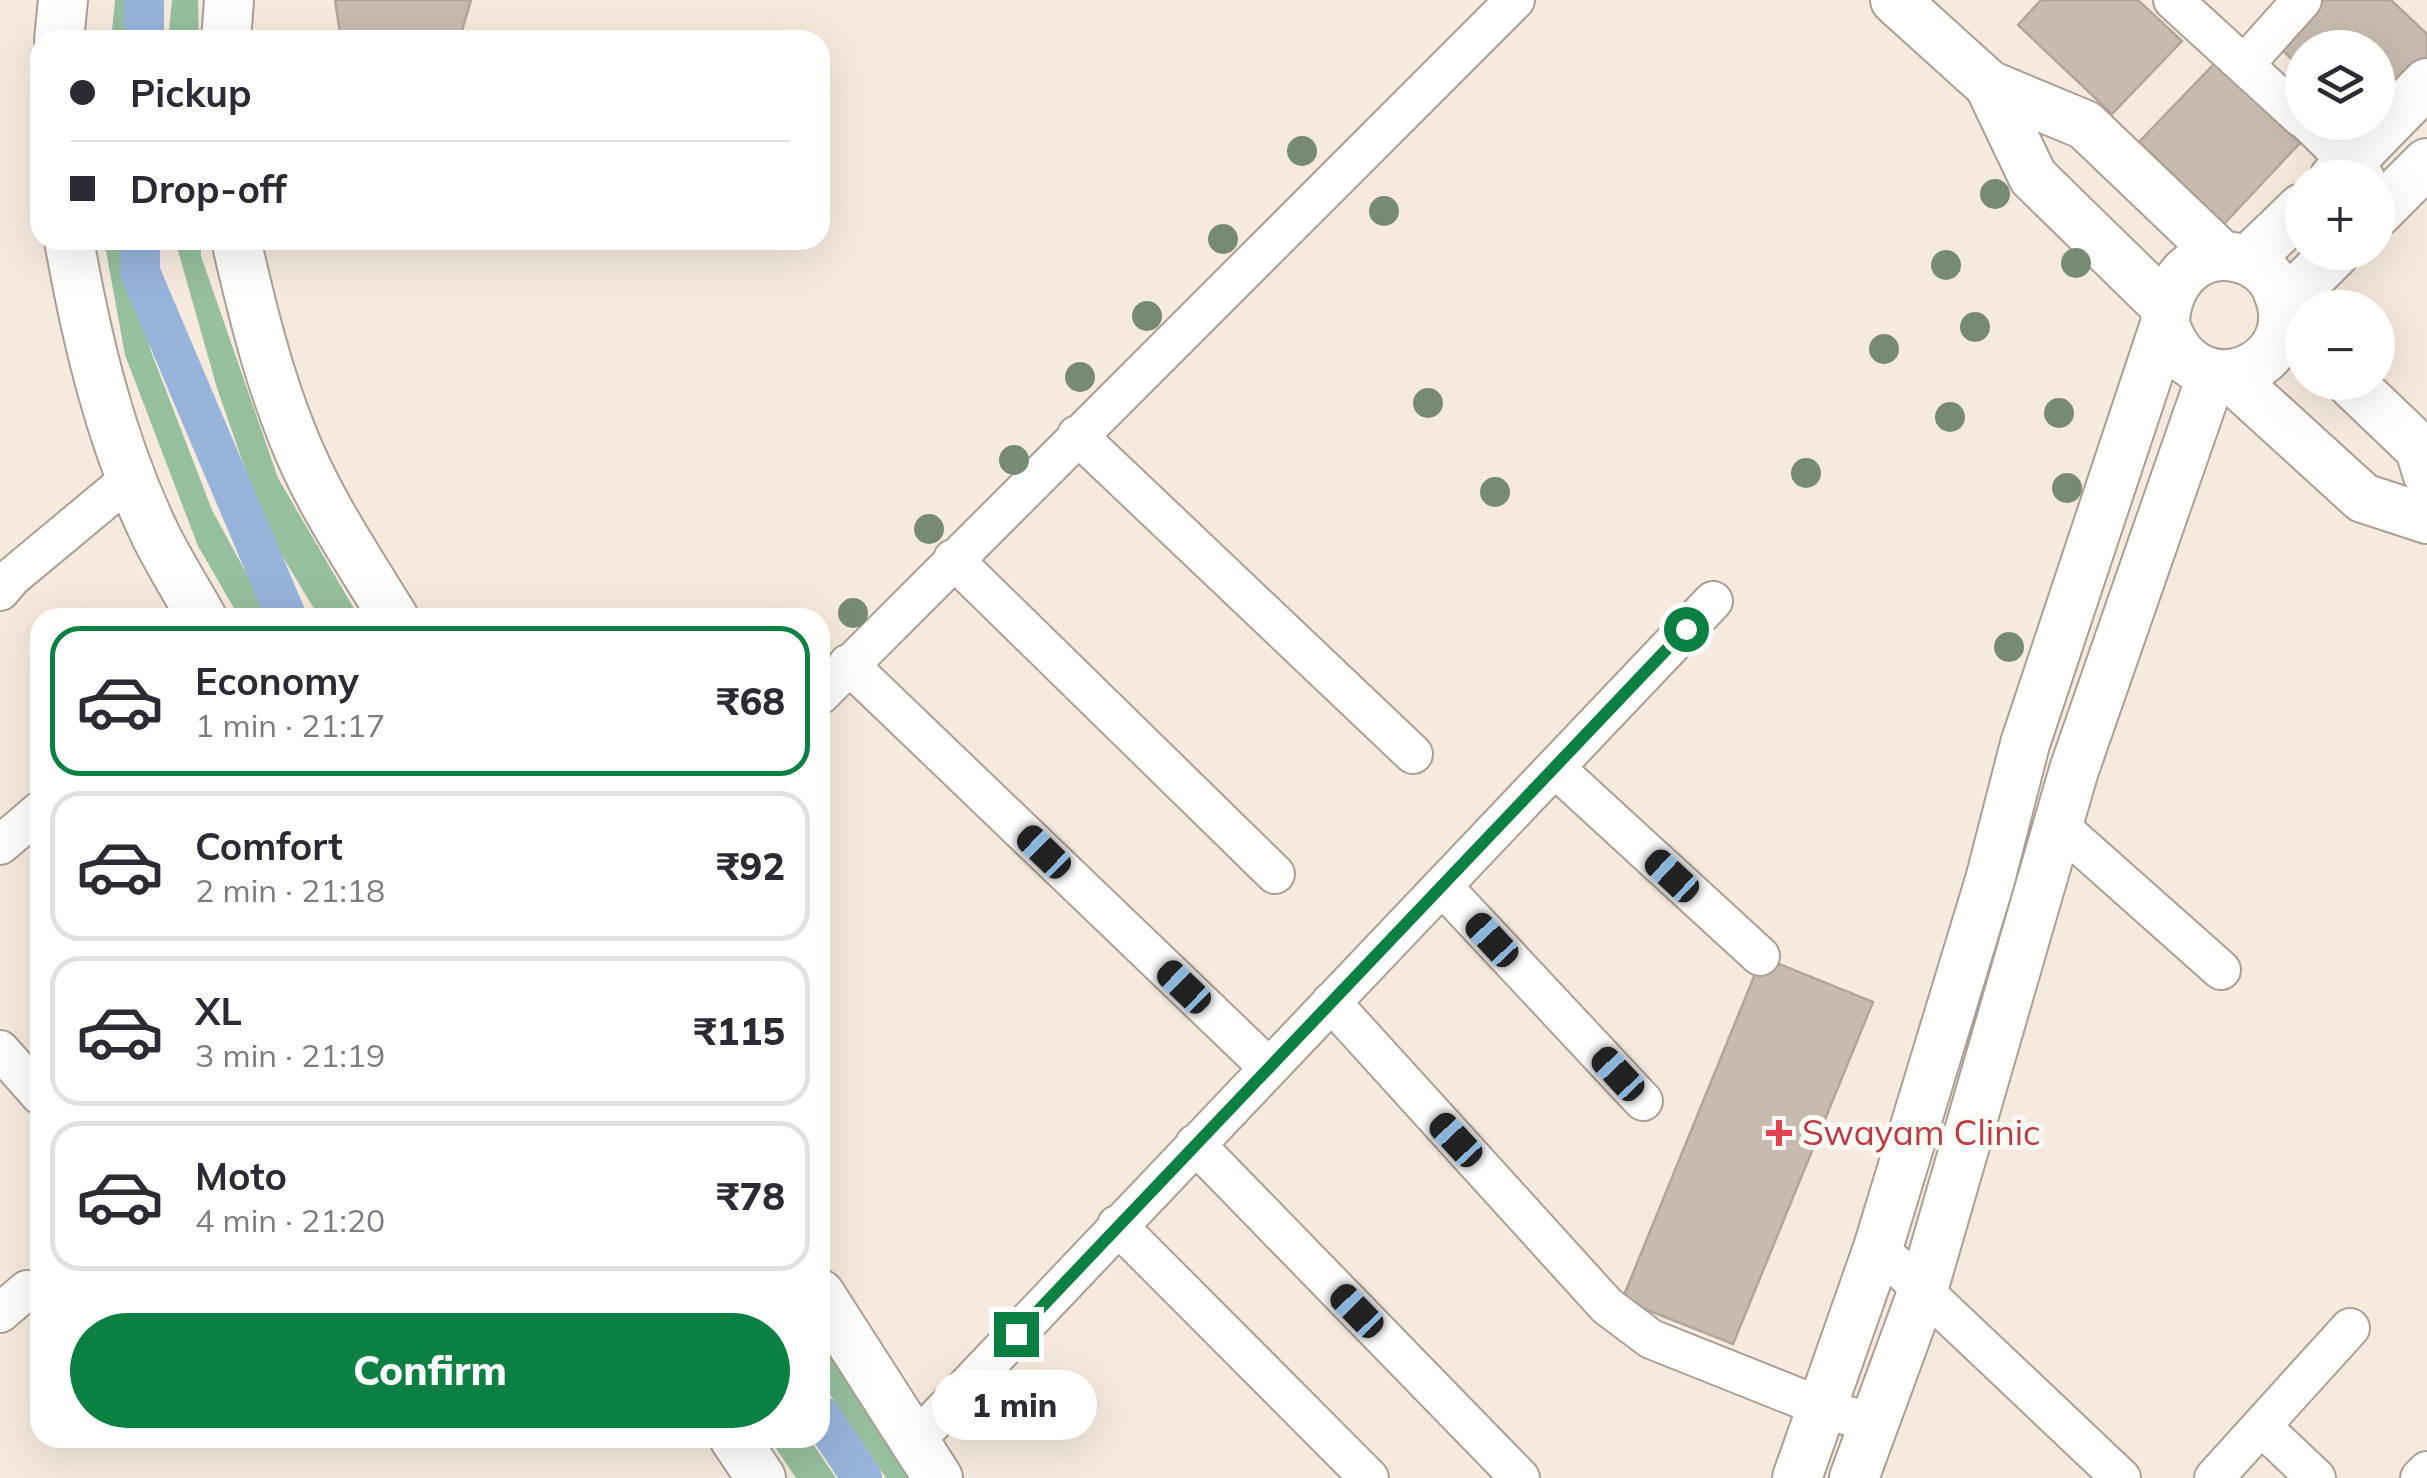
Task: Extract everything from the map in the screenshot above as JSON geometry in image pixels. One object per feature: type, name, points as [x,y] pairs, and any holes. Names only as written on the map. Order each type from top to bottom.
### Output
[{"type":"street","points":[[60,30],[63,0]]},
{"type":"street","points":[[227,30],[229,0]]},
{"type":"street","points":[[830,684],[1514,0]]},
{"type":"street","points":[[1895,0],[1989,85],[2085,125],[2234,258],[2264,270],[2285,308]]},
{"type":"street","points":[[2174,0],[2285,101]]},
{"type":"street","points":[[2245,64],[2302,0]]},
{"type":"street","points":[[2382,160],[2427,83]]},
{"type":"street","points":[[1989,85],[2032,177],[2165,315],[2180,356],[2195,367],[2220,374],[2244,371],[2271,352],[2285,328]]},
{"type":"street","points":[[2323,140],[2341,160]]},
{"type":"street","points":[[2395,176],[2427,163]]},
{"type":"street","points":[[1797,1478],[1878,1248],[1948,1024],[2025,744],[2172,287],[2184,271],[2202,260],[2234,258],[2285,220]]},
{"type":"street","points":[[72,250],[86,338],[131,478],[157,538],[196,608]]},
{"type":"street","points":[[238,250],[251,305],[292,435],[337,525],[388,608]]},
{"type":"street","points":[[2220,374],[2363,498],[2427,519]]},
{"type":"street","points":[[1854,1478],[1924,1290],[2074,770],[2220,374]]},
{"type":"street","points":[[2369,400],[2420,449],[2427,472]]},
{"type":"street","points":[[1077,436],[1413,754]]},
{"type":"street","points":[[0,590],[131,478]]},
{"type":"street","points":[[953,559],[1275,874]]},
{"type":"street","points":[[830,1310],[926,1460],[1118,1225],[1713,602]]},
{"type":"street","points":[[848,664],[1268,1068]]},
{"type":"street","points":[[2025,744],[2074,770]]},
{"type":"street","points":[[1554,768],[1760,956]]},
{"type":"street","points":[[0,845],[30,820]]},
{"type":"street","points":[[2058,826],[2220,970]]},
{"type":"street","points":[[1442,886],[1644,1101]]},
{"type":"street","points":[[1330,1002],[1606,1306],[1651,1339],[1876,1425]]},
{"type":"street","points":[[1948,1024],[1995,1041]]},
{"type":"street","points":[[0,1050],[30,1084]]},
{"type":"street","points":[[1195,1144],[1520,1478]]},
{"type":"street","points":[[1118,1225],[1369,1478]]},
{"type":"street","points":[[1878,1248],[2121,1478]]},
{"type":"street","points":[[2214,1478],[2350,1328]]},
{"type":"street","points":[[2261,1426],[2316,1478]]},
{"type":"street","points":[[741,1448],[761,1478]]},
{"type":"street","points":[[2420,1478],[2427,1470]]},
{"type":"green space","points":[[115,0],[133,0],[132,30],[112,30]]},
{"type":"green space","points":[[172,0],[198,0],[199,30],[169,30]]},
{"type":"green space","points":[[106,250],[127,250],[150,349],[212,510],[265,608],[234,608],[198,546],[125,355]]},
{"type":"green space","points":[[178,250],[201,250],[278,478],[354,608],[314,608],[266,529],[217,388]]},
{"type":"green space","points":[[830,1342],[918,1478],[886,1478],[830,1395]]},
{"type":"green space","points":[[776,1448],[816,1448],[836,1478],[796,1478]]},
{"type":"building","points":[[335,0],[471,0],[462,30],[340,30]]},
{"type":"building","points":[[2041,0],[2138,0],[2182,41],[2112,114],[2018,25]]},
{"type":"building","points":[[2323,0],[2391,0],[2427,34],[2427,58],[2395,92],[2395,30],[2295,30]]},
{"type":"building","points":[[2215,63],[2285,129],[2285,140],[2300,143],[2224,224],[2139,142]]},
{"type":"building","points":[[1762,957],[1873,1002],[1733,1344],[1622,1300]]},
{"type":"waterway","points":[[144,0],[144,30]]},
{"type":"waterway","points":[[140,250],[140,272],[283,608]]},
{"type":"waterway","points":[[830,1430],[862,1478]]},
{"type":"place","name":"Swayam Clinic","points":[[1779,1133]]},
{"type":"route","points":[[1016,1334],[1686,629]]}]
